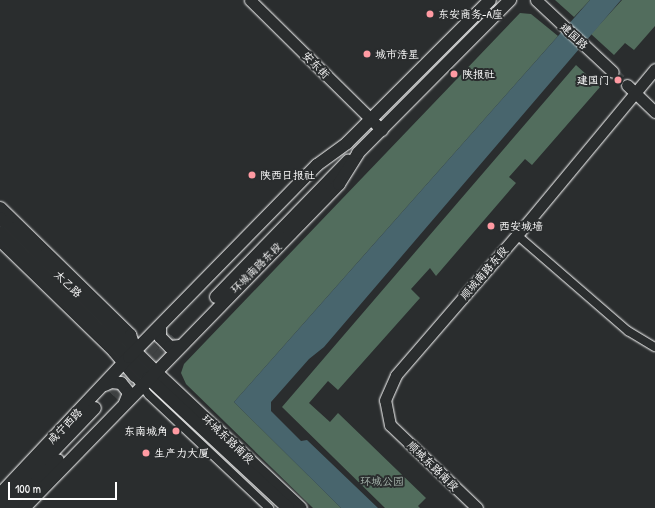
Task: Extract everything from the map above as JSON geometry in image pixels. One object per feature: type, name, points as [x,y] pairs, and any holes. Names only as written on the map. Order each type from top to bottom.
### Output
[{"type":"main road","name":"环城南路东段","points":[[148,378],[172,335],[317,165],[347,143],[490,0]]},
{"type":"main road","name":"环城南路东段","points":[[129,357],[172,335],[339,184],[358,153],[510,0]]},
{"type":"main road","name":"太乙路","points":[[0,218],[129,357]]},
{"type":"main road","name":"太乙路","points":[[0,232],[129,357]]},
{"type":"main road","points":[[129,357],[148,378]]},
{"type":"main road","name":"咸宁西路","points":[[24,508],[114,395],[129,357]]},
{"type":"main road","name":"咸宁西路","points":[[0,494],[114,395],[148,378]]},
{"type":"main road","name":"环城东路南段","points":[[148,378],[288,508]]},
{"type":"main road","name":"环城东路南段","points":[[148,378],[301,508]]},
{"type":"main road","name":"咸宁西路","points":[[0,507],[114,395]]},
{"type":"main road","name":"咸宁西路","points":[[12,508],[114,395]]},
{"type":"street","name":"安东街","points":[[250,0],[382,130]]},
{"type":"street","name":"建国路","points":[[536,0],[613,72]]},
{"type":"street","name":"顺城南路东段","points":[[390,425],[385,400],[396,374],[517,235],[631,89],[655,69]]},
{"type":"street","points":[[631,89],[655,112]]},
{"type":"street","points":[[0,207],[130,334],[129,357],[134,376],[148,378],[269,508]]},
{"type":"street","points":[[517,235],[628,331],[655,347]]},
{"type":"street","points":[[0,241],[129,357]]},
{"type":"street","name":"顺城东路南段","points":[[390,425],[477,508]]},
{"type":"green space","points":[[555,0],[590,0],[574,17]]},
{"type":"green space","points":[[622,0],[655,0],[655,26],[634,50],[625,43],[614,55],[591,34]]},
{"type":"green space","points":[[520,13],[531,14],[558,36],[234,402],[341,508],[313,508],[186,384],[181,373],[184,364]]},
{"type":"green space","name":"环城公园","points":[[576,65],[600,87],[532,165],[525,159],[509,177],[516,183],[436,276],[430,268],[411,289],[420,298],[338,390],[328,381],[309,403],[330,422],[338,413],[426,498],[418,506],[420,508],[385,508],[282,407]]},
{"type":"water","points":[[590,0],[621,0],[324,347],[309,359],[271,402],[271,411],[301,441],[307,440],[378,508],[341,508],[234,402]]},
{"type":"tunnel","points":[[613,72],[627,85]]},
{"type":"tunnel","points":[[109,392],[169,329]]},
{"type":"tunnel","points":[[118,400],[178,337]]},
{"type":"place","name":"东安商务-A座","points":[[430,14]]},
{"type":"place","name":"城市浩星","points":[[367,54]]},
{"type":"place","name":"陕报社","points":[[454,74]]},
{"type":"place","name":"建国门","points":[[618,80]]},
{"type":"place","name":"陕西日报社","points":[[252,175]]},
{"type":"place","name":"西安城墙","points":[[491,226]]},
{"type":"place","name":"东南城角","points":[[176,431]]},
{"type":"place","name":"生产力大厦","points":[[146,453]]}]
